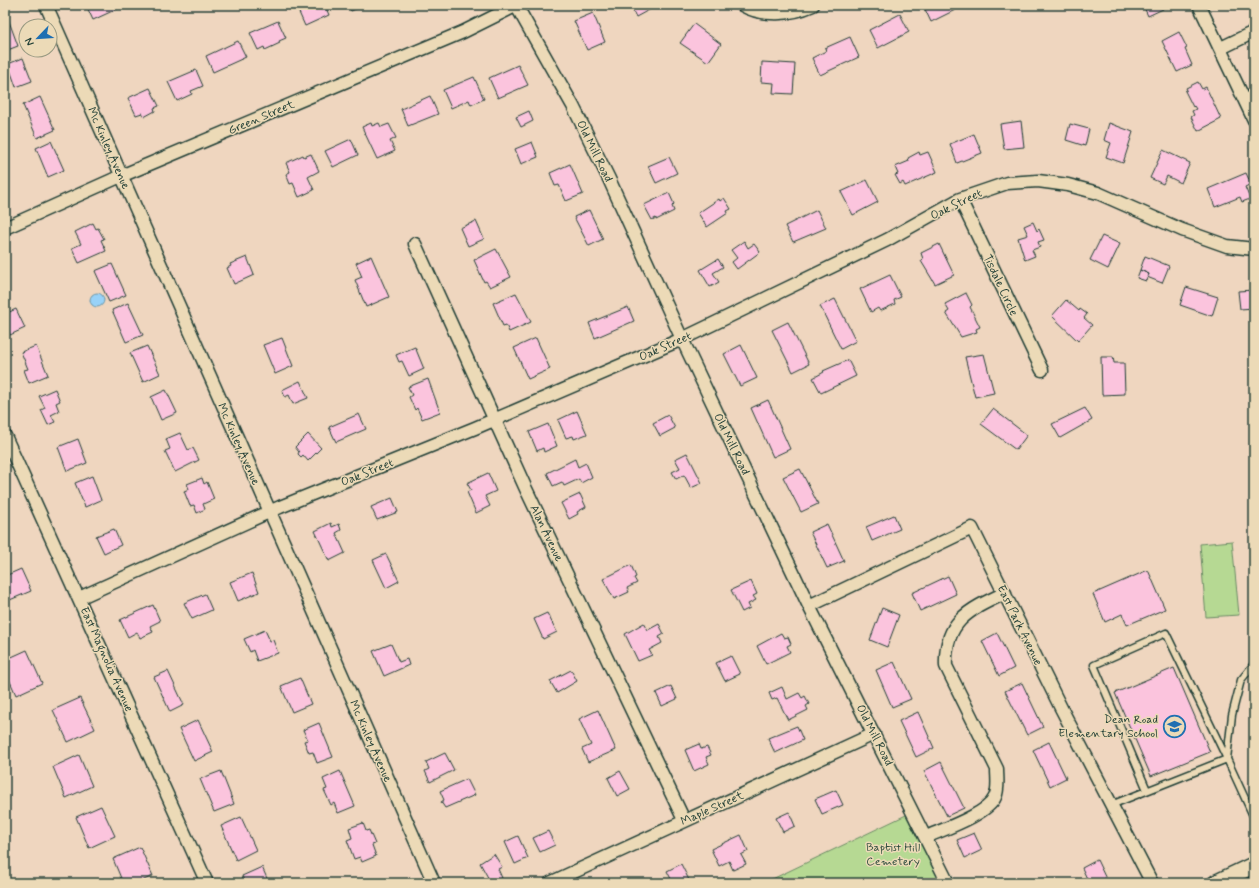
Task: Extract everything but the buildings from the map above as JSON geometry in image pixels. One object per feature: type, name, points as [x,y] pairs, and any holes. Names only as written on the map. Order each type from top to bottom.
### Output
[{"type":"street","name":"Mc Kinley Avenue","points":[[46,5],[434,883]]},
{"type":"street","name":"Green Street","points":[[5,228],[121,176],[463,32],[517,5]]},
{"type":"street","name":"Old Mill Road","points":[[517,5],[573,106],[609,179],[682,339],[809,606],[948,883]]},
{"type":"street","points":[[742,5],[774,14],[803,9],[813,5]]},
{"type":"street","points":[[1199,5],[1221,48],[1254,120]]},
{"type":"street","points":[[1221,48],[1254,32]]},
{"type":"street","name":"Oak Street","points":[[79,598],[269,512],[495,420],[682,339],[887,240],[960,199],[1007,183],[1038,181],[1068,185],[1098,193],[1182,230],[1219,243],[1254,248]]},
{"type":"street","name":"Tisdale Circle","points":[[960,199],[1042,370]]},
{"type":"street","name":"Alan Avenue","points":[[415,244],[526,489],[684,820]]},
{"type":"street","name":"East Magnolia Avenue","points":[[5,436],[207,883]]},
{"type":"street","name":"East Park Avenue","points":[[809,606],[972,528],[1111,805],[1152,883]]},
{"type":"street","points":[[926,837],[985,809],[995,797],[998,780],[996,769],[946,666],[946,655],[948,642],[958,622],[967,612],[1005,593]]},
{"type":"street","name":"Maple Street","points":[[550,883],[684,820],[874,734]]},
{"type":"street","points":[[1216,883],[1254,865]]},
{"type":"lane","points":[[1147,790],[1094,665],[1166,633],[1254,818]]},
{"type":"lane","points":[[1227,759],[1232,715],[1241,680],[1254,664]]},
{"type":"lane","points":[[1111,805],[1227,759]]},
{"type":"green space","points":[[1232,541],[1239,615],[1206,617],[1200,544]]},
{"type":"green space","name":"Baptist Hill Cemetery","points":[[906,815],[941,883],[764,883]]},
{"type":"water","points":[[94,293],[100,293],[104,297],[104,303],[100,307],[94,307],[90,303],[90,297]]},
{"type":"place","name":"Dean Road Elementary School","points":[[1174,726]]}]
